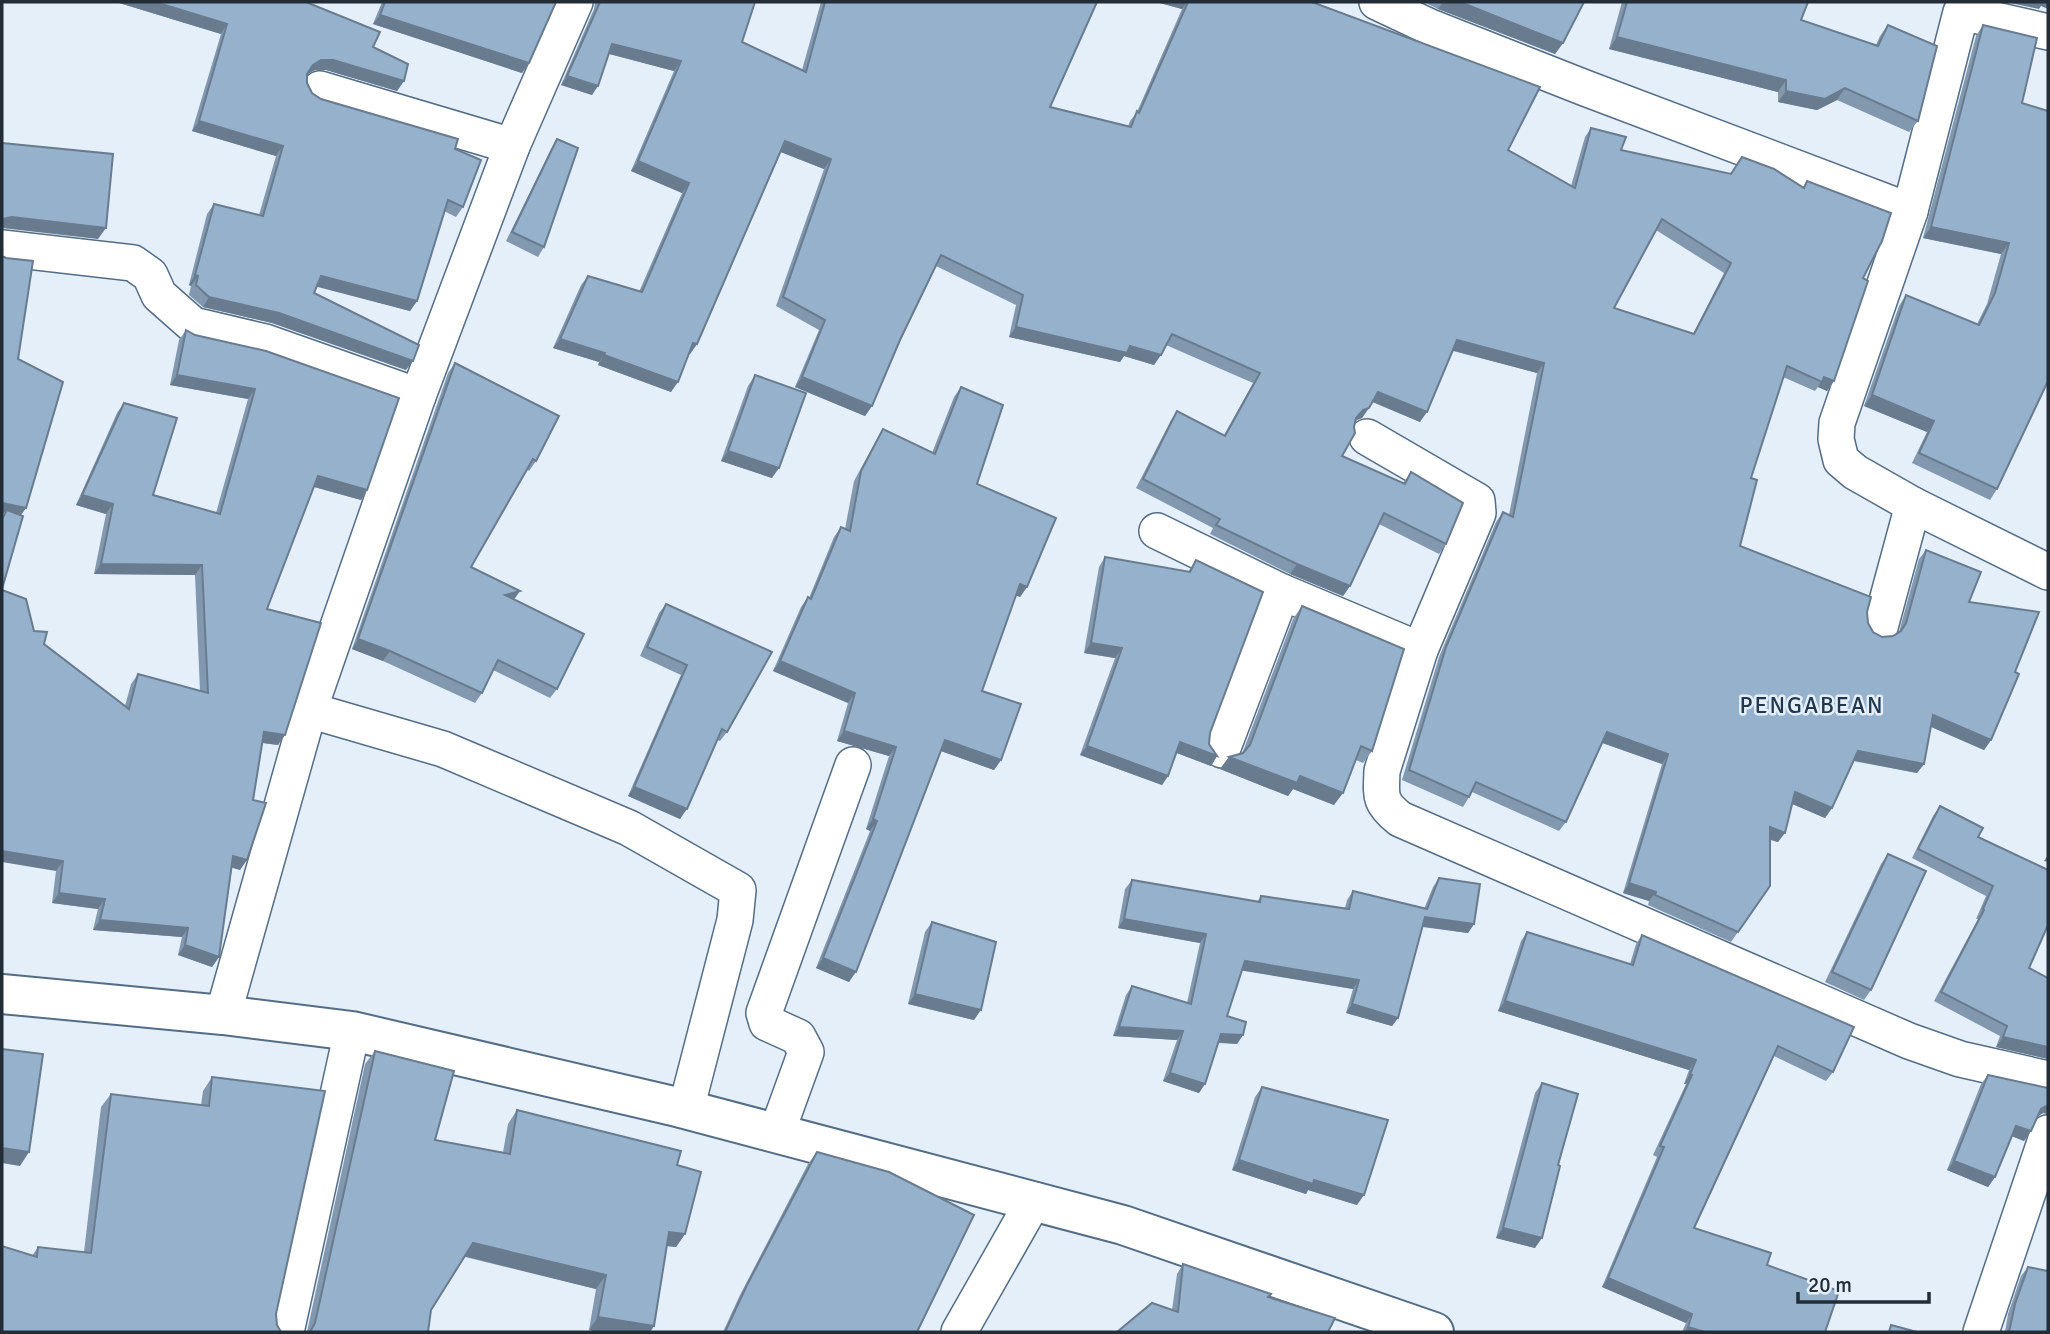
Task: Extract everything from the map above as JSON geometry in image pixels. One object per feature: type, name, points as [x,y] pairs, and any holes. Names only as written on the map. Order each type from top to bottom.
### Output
[{"type":"main road","points":[[2,993],[352,1031],[686,1109],[1124,1225],[1434,1332]]},
{"type":"street","points":[[223,1015],[309,710],[418,396],[512,146],[575,2]]},
{"type":"street","points":[[1377,2],[1430,27],[1585,88],[1910,211]]},
{"type":"street","points":[[2048,32],[1962,7],[1910,211],[1837,423],[1836,439],[1841,460],[1855,472],[1913,505],[2048,572]]},
{"type":"street","points":[[320,89],[512,146]]},
{"type":"street","points":[[2,248],[133,262],[150,275],[159,295],[193,325],[265,342],[418,396]]},
{"type":"street","points":[[1367,437],[1477,501],[1478,513],[1420,650],[1382,771],[1381,790],[1386,807],[1400,819],[1909,1041],[1960,1059],[2048,1079]]},
{"type":"street","points":[[1880,627],[1913,505]]},
{"type":"street","points":[[1157,531],[1282,592],[1420,650]]},
{"type":"street","points":[[1222,750],[1282,592]]},
{"type":"street","points":[[309,710],[443,749],[629,828],[738,890],[735,920],[686,1109]]},
{"type":"street","points":[[777,1132],[806,1052],[798,1037],[767,1023],[764,1013],[853,765]]},
{"type":"street","points":[[286,1332],[352,1031]]},
{"type":"street","points":[[1981,1332],[2048,1133]]},
{"type":"street","points":[[959,1332],[1034,1200]]},
{"type":"building","points":[[155,2],[306,2],[380,32],[373,47],[408,64],[404,81],[333,60],[321,60],[313,65],[307,74],[307,83],[312,93],[321,99],[458,139],[455,149],[481,160],[463,207],[448,200],[417,301],[321,276],[314,293],[419,345],[413,361],[279,313],[209,297],[196,285],[198,276],[195,275],[214,204],[263,216],[283,146],[199,121],[227,24]]},
{"type":"building","points":[[385,2],[556,2],[529,63],[380,15]]},
{"type":"building","points":[[600,2],[755,2],[742,42],[806,72],[825,2],[1097,2],[1050,107],[1131,127],[1188,2],[1312,2],[1540,87],[1508,150],[1575,188],[1591,128],[1626,137],[1621,150],[1731,174],[1742,157],[1774,169],[1804,188],[1807,181],[1891,213],[1882,241],[1863,278],[1868,281],[1834,381],[1824,377],[1822,382],[1787,366],[1751,478],[1757,480],[1740,546],[1871,597],[1867,612],[1868,623],[1873,632],[1882,637],[1893,636],[1901,631],[1906,623],[1926,550],[1981,572],[1969,602],[2039,612],[2015,672],[2019,674],[1991,740],[1933,715],[1924,764],[1858,751],[1832,808],[1795,792],[1785,833],[1770,827],[1770,886],[1738,932],[1655,895],[1656,892],[1629,883],[1668,754],[1607,732],[1566,822],[1476,782],[1469,797],[1409,770],[1446,647],[1503,512],[1513,517],[1544,363],[1457,340],[1427,412],[1378,392],[1369,408],[1356,418],[1355,433],[1342,456],[1405,484],[1411,472],[1463,503],[1446,544],[1384,513],[1350,586],[1216,525],[1220,519],[1143,479],[1177,411],[1225,436],[1260,373],[1172,334],[1161,355],[1130,346],[1127,353],[1016,327],[1023,295],[941,255],[872,406],[802,377],[825,320],[783,297],[831,159],[785,141],[697,344],[693,343],[678,382],[604,355],[605,353],[560,339],[588,276],[642,292],[689,183],[638,161],[681,61],[612,44],[598,86],[567,76]],"holes":[[[1662,219],[1731,263],[1694,334],[1614,308]]]},
{"type":"building","points":[[1460,2],[1584,2],[1563,43]]},
{"type":"building","points":[[1627,2],[1808,2],[1801,20],[1878,46],[1888,25],[1937,46],[1918,121],[1845,88],[1825,99],[1786,91],[1786,80],[1617,37]]},
{"type":"building","points":[[1983,25],[2037,38],[2022,103],[2048,111],[2048,381],[1997,489],[1919,453],[1934,421],[1872,395],[1906,295],[1979,325],[1995,293],[2009,243],[1931,227]]},
{"type":"building","points":[[557,139],[578,148],[544,247],[512,232]]},
{"type":"building","points":[[2,143],[113,154],[106,228],[12,217],[2,219]]},
{"type":"building","points":[[2,256],[33,261],[18,359],[63,382],[26,508],[2,503]]},
{"type":"building","points":[[186,330],[195,335],[266,351],[399,398],[367,490],[318,476],[267,609],[321,623],[285,735],[264,732],[253,800],[266,803],[247,860],[233,856],[219,957],[185,945],[188,928],[100,920],[105,899],[59,893],[63,861],[2,851],[2,590],[26,599],[34,631],[47,632],[44,644],[129,709],[138,674],[208,693],[202,565],[101,564],[113,504],[82,495],[124,403],[177,418],[153,495],[220,514],[255,389],[177,375]]},
{"type":"building","points":[[455,363],[559,416],[536,461],[533,459],[471,567],[520,591],[505,595],[584,634],[557,689],[498,660],[482,693],[358,639]]},
{"type":"building","points":[[755,375],[806,393],[779,468],[728,451]]},
{"type":"building","points":[[961,387],[1003,405],[977,484],[1056,518],[1027,587],[1020,584],[982,691],[1021,704],[1001,760],[945,740],[856,972],[823,958],[877,821],[873,819],[896,747],[844,731],[855,693],[780,661],[808,597],[811,599],[841,527],[850,531],[861,471],[883,429],[935,454]]},
{"type":"building","points":[[7,510],[23,516],[2,589],[2,519]]},
{"type":"building","points":[[1105,557],[1190,572],[1196,560],[1263,592],[1210,733],[1209,744],[1217,756],[1180,742],[1168,776],[1087,746],[1122,648],[1091,643]]},
{"type":"building","points":[[666,604],[772,652],[727,732],[722,729],[687,809],[634,787],[687,665],[647,647]]},
{"type":"building","points":[[1302,606],[1404,649],[1372,751],[1361,746],[1343,793],[1300,776],[1297,783],[1229,757],[1243,753],[1250,745]]},
{"type":"building","points":[[1940,806],[1983,828],[1978,837],[2048,870],[2048,925],[2029,968],[2048,978],[2048,1047],[2003,1037],[2007,1026],[1941,992],[1984,910],[1993,886],[1918,849]]},
{"type":"building","points":[[1888,854],[1926,871],[1871,990],[1832,972]]},
{"type":"building","points":[[1439,878],[1480,884],[1474,924],[1425,917],[1398,1018],[1352,1004],[1359,980],[1245,961],[1227,1016],[1246,1022],[1243,1035],[1221,1034],[1205,1084],[1170,1073],[1183,1031],[1119,1027],[1132,986],[1191,1004],[1206,934],[1124,919],[1132,880],[1260,902],[1261,896],[1349,909],[1353,891],[1427,909]]},
{"type":"building","points":[[932,922],[996,942],[981,1010],[915,994]]},
{"type":"building","points":[[1527,932],[1633,965],[1642,935],[1854,1027],[1833,1072],[1778,1046],[1694,1228],[1771,1253],[1767,1265],[1839,1291],[1825,1332],[1705,1332],[1688,1327],[1692,1314],[1608,1278],[1664,1147],[1660,1146],[1692,1075],[1690,1074],[1696,1060],[1505,1001]]},
{"type":"building","points":[[2,1049],[43,1054],[29,1152],[2,1148]]},
{"type":"building","points":[[375,1051],[454,1071],[435,1140],[510,1154],[517,1110],[681,1151],[677,1165],[701,1172],[685,1234],[669,1232],[654,1326],[598,1317],[606,1275],[473,1243],[431,1310],[428,1332],[310,1332],[315,1323]]},
{"type":"building","points":[[1988,1075],[2048,1088],[2048,1105],[2041,1109],[2031,1131],[2016,1126],[1995,1177],[1954,1161]]},
{"type":"building","points":[[212,1077],[325,1091],[276,1314],[281,1332],[2,1332],[2,1246],[37,1257],[38,1247],[91,1253],[111,1094],[209,1106]]},
{"type":"building","points":[[1542,1083],[1578,1094],[1558,1165],[1560,1166],[1542,1238],[1503,1228]]},
{"type":"building","points":[[1262,1087],[1388,1120],[1364,1195],[1314,1180],[1313,1184],[1239,1160]]},
{"type":"building","points":[[817,1152],[889,1172],[974,1215],[917,1332],[725,1332]]},
{"type":"building","points":[[1183,1264],[1271,1294],[1268,1297],[1335,1318],[1328,1332],[1117,1332],[1152,1303],[1178,1312]]},
{"type":"building","points":[[2028,1267],[2048,1271],[2048,1332],[2009,1332]]},
{"type":"building","points":[[1891,1325],[1917,1332],[1889,1332]]},
{"type":"district","name":"PENGABEAN","points":[[1812,705]]}]
